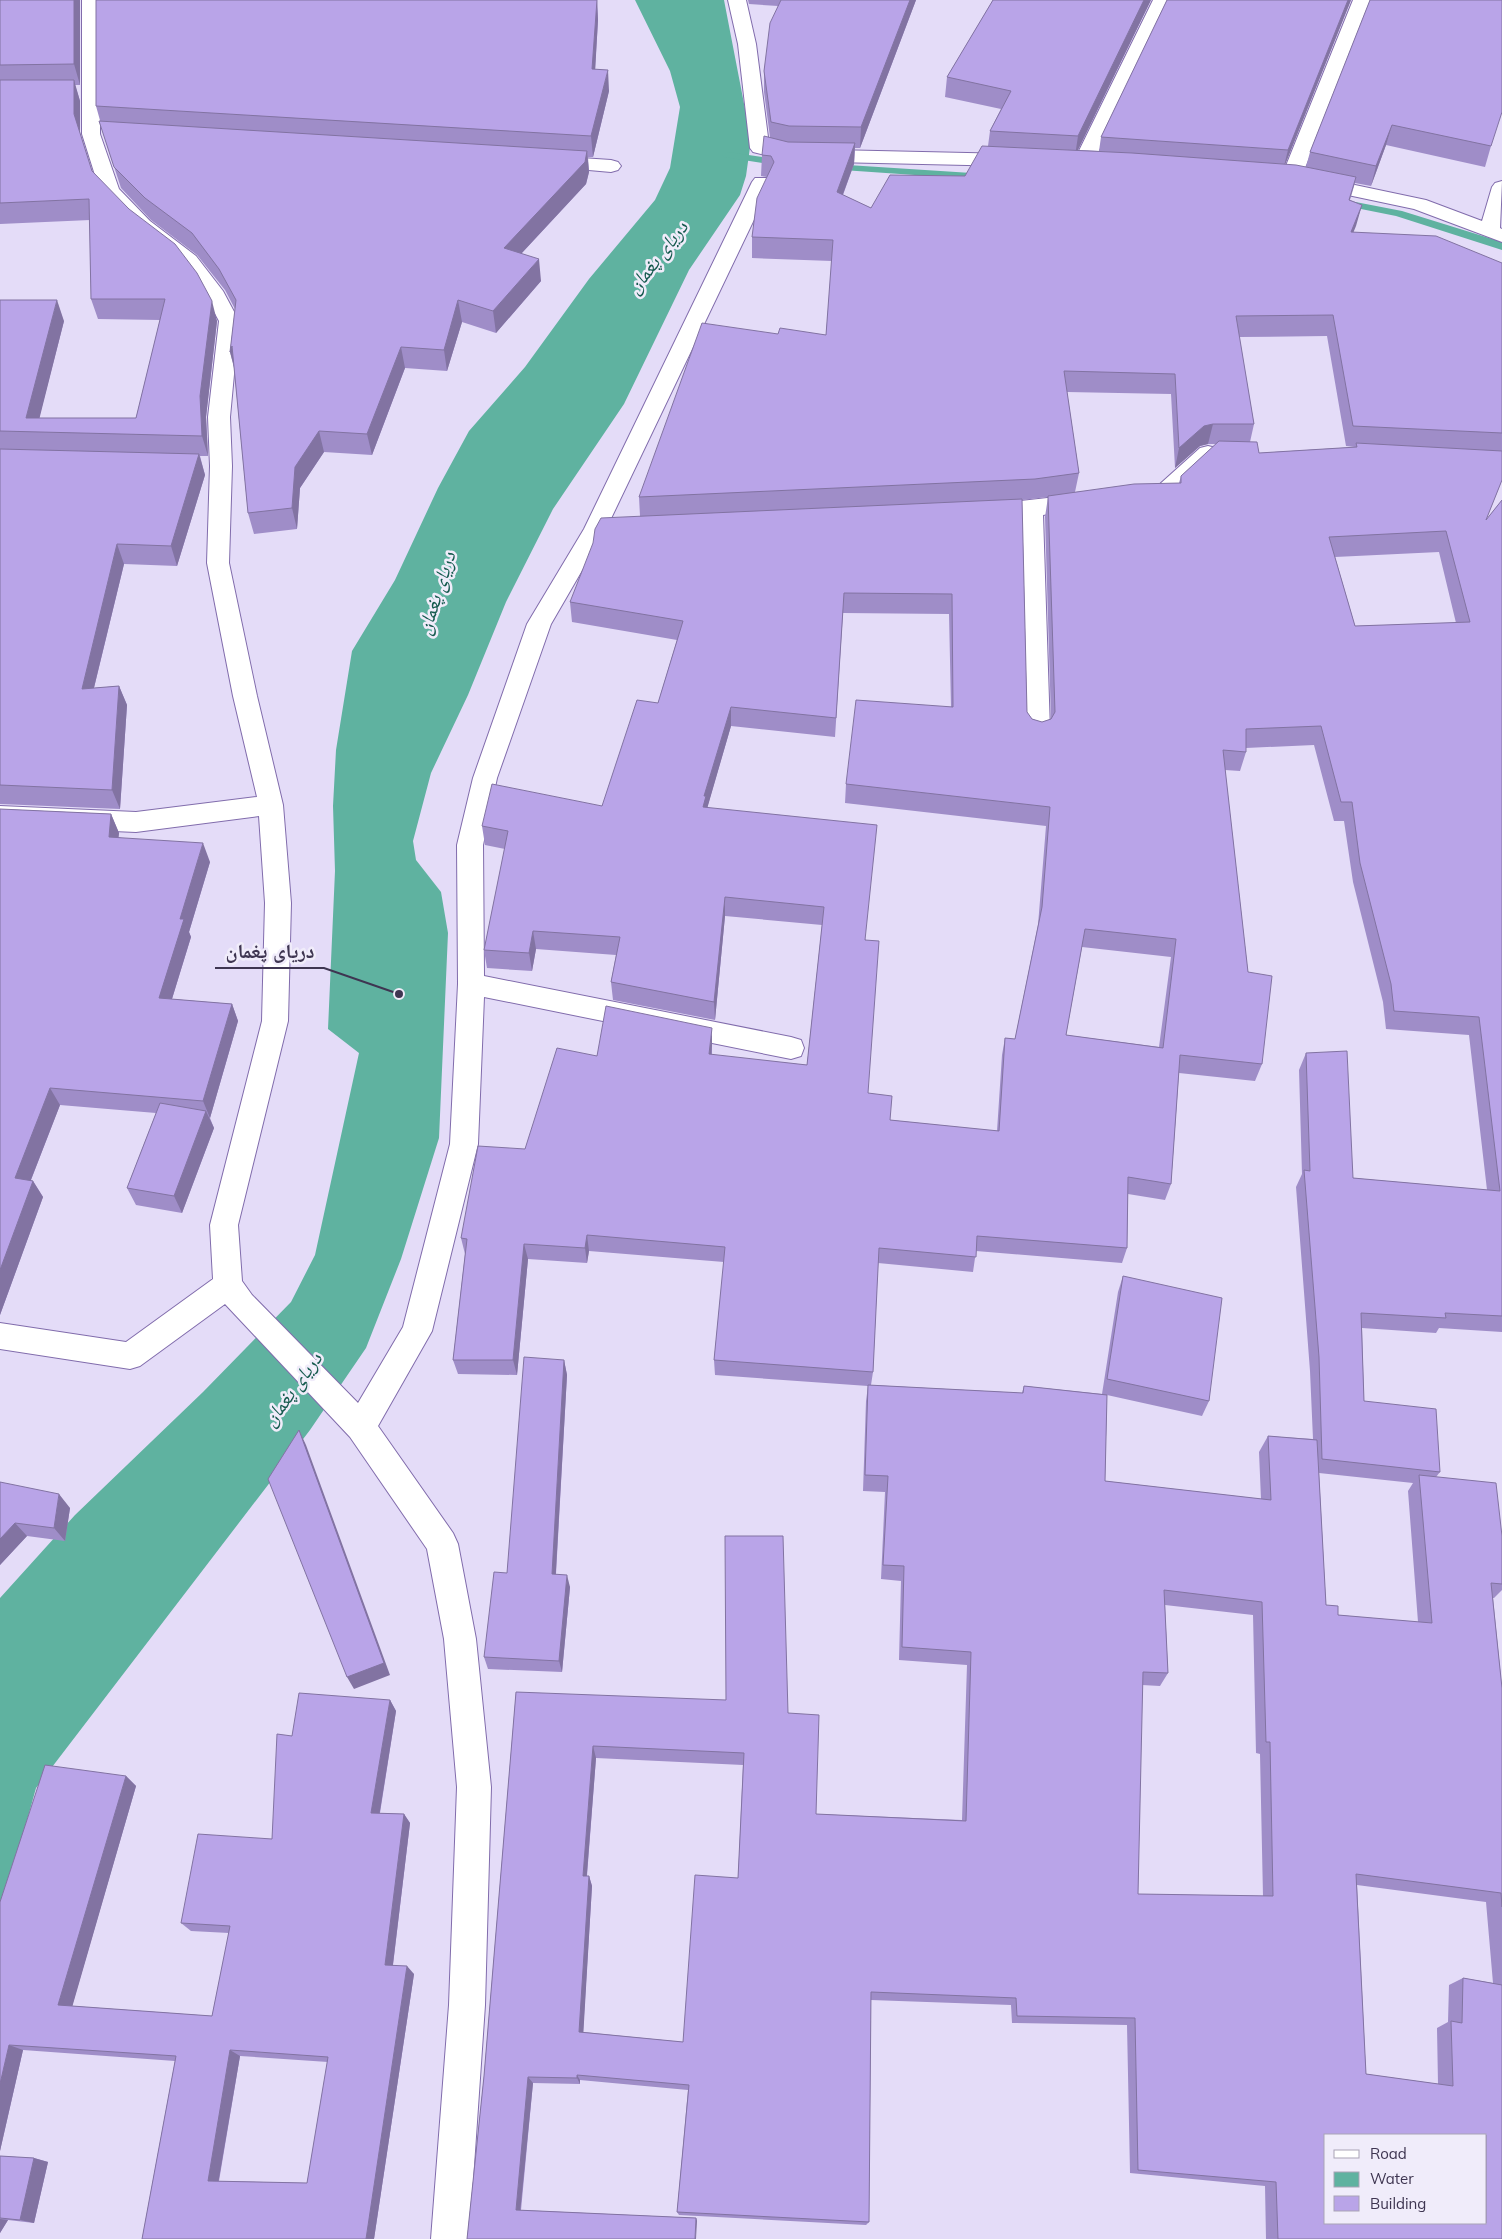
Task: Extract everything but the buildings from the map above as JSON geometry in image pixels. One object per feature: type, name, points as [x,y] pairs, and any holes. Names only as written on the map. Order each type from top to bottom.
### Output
[{"type":"street","points":[[91,0],[82,93],[100,134],[110,191],[143,225],[189,260],[213,291],[229,321],[212,466],[218,562],[245,696],[271,805],[278,903],[275,1021],[253,1102],[224,1225],[228,1285],[242,1304],[354,1419],[442,1544],[460,1639],[474,1787],[467,2005],[450,2239]]},
{"type":"street","points":[[737,0],[747,44],[760,148],[788,155],[965,158],[1033,162]]},
{"type":"street","points":[[1062,164],[1092,165],[1162,0]]},
{"type":"street","points":[[1362,0],[1282,177],[1419,204],[1495,234],[1502,187]]},
{"type":"street","points":[[532,161],[611,166]]},
{"type":"street","points":[[354,1419],[417,1331],[462,1154],[471,984],[468,892],[470,845],[485,778],[538,624],[605,528],[762,182]]},
{"type":"street","points":[[963,512],[1032,508],[1166,491],[1208,453],[1227,454]]},
{"type":"street","points":[[1032,508],[1038,731]]},
{"type":"street","points":[[0,816],[136,822],[271,805]]},
{"type":"street","points":[[471,984],[791,1048]]},
{"type":"street","points":[[0,1336],[130,1356],[228,1285]]},
{"type":"water","points":[[635,0],[724,0],[751,140],[746,176],[740,195],[689,270],[624,404],[553,509],[506,602],[468,695],[431,773],[413,841],[416,860],[441,892],[448,933],[439,1138],[401,1259],[366,1348],[310,1430],[36,1788],[0,1918],[0,1598],[75,1515],[203,1392],[291,1302],[315,1255],[359,1053],[328,1029],[335,871],[333,806],[336,750],[352,651],[395,580],[438,488],[469,431],[525,367],[589,279],[655,200],[670,168],[680,107],[670,71]]},
{"type":"waterway","points":[[728,155],[782,163]]},
{"type":"waterway","points":[[832,167],[987,177]]},
{"type":"waterway","points":[[1340,202],[1398,213],[1502,246]]},
{"type":"place","name":"دریای پغمان","points":[[399,994]]}]
